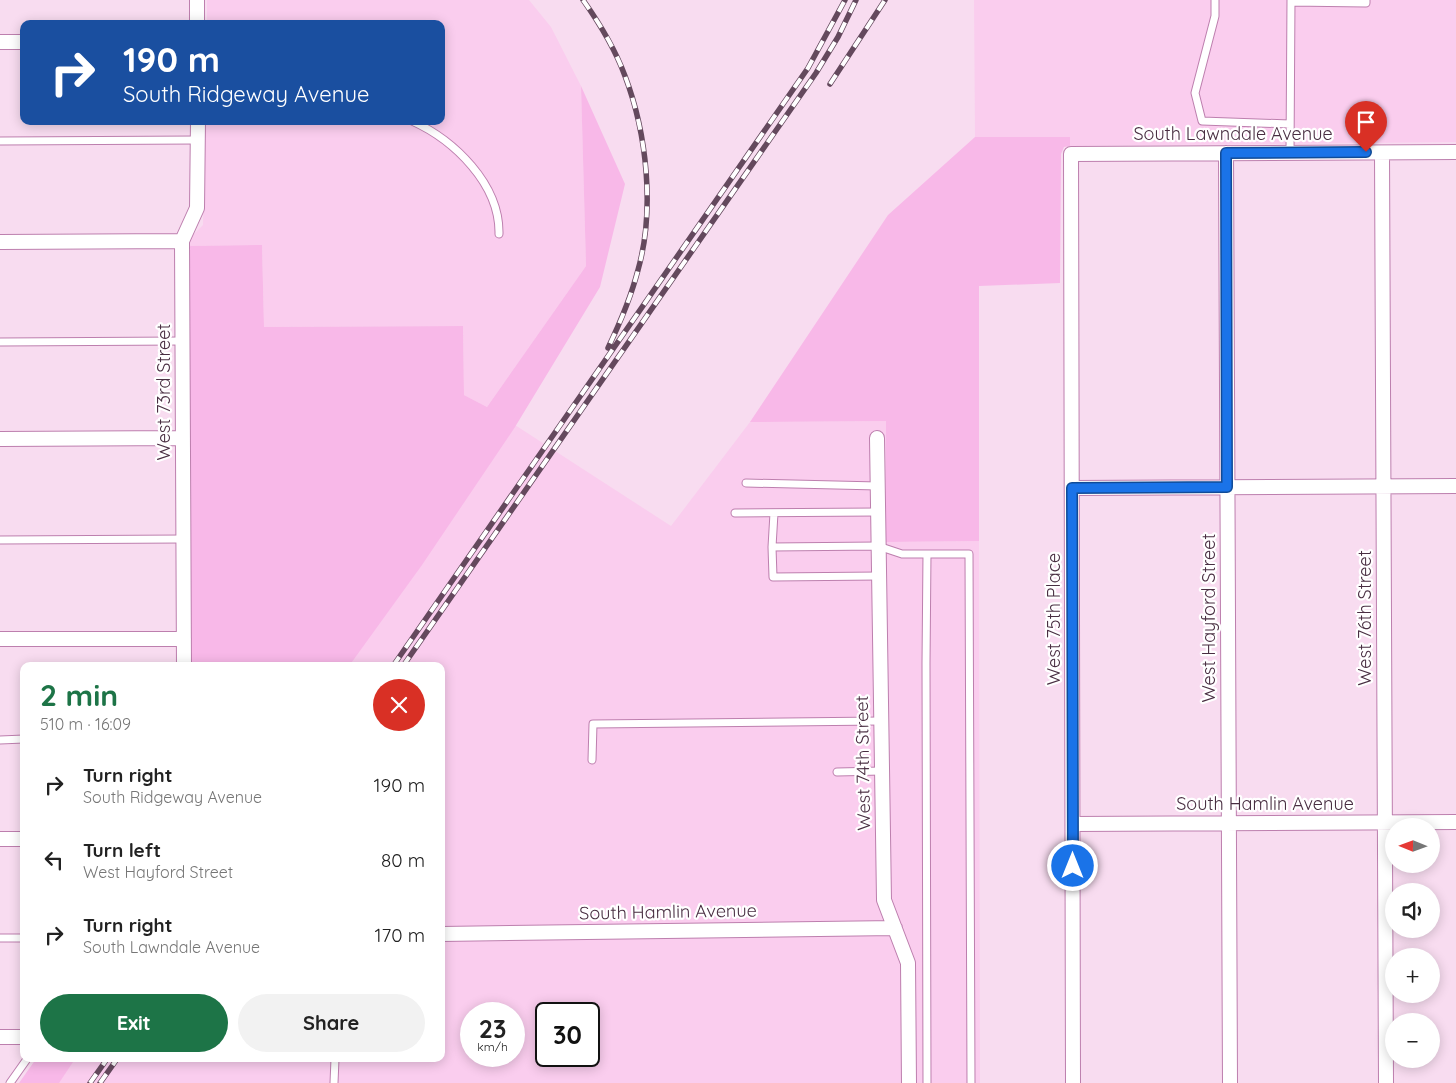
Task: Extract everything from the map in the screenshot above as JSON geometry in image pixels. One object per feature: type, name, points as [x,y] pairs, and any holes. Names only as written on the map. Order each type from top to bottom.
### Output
[{"type":"street","points":[[197,0],[197,20]]},
{"type":"street","points":[[0,42],[20,42]]},
{"type":"street","name":"West 73rd Street","points":[[184,662],[182,241],[197,208],[198,125]]},
{"type":"street","name":"West 76th Street","points":[[1382,152],[1385,822]]},
{"type":"street","name":"South Lawndale Avenue","points":[[1071,154],[1456,152]]},
{"type":"street","name":"West Hayford Street","points":[[1226,153],[1230,1083]]},
{"type":"street","name":"West 75th Place","points":[[1071,154],[1073,1083]]},
{"type":"street","points":[[0,242],[182,241]]},
{"type":"street","points":[[0,439],[182,438]]},
{"type":"street","name":"West 74th Street","points":[[877,438],[884,900],[908,963],[909,1083]]},
{"type":"street","points":[[1072,488],[1456,486]]},
{"type":"street","points":[[0,639],[184,639]]},
{"type":"street","name":"South Hamlin Avenue","points":[[1073,824],[1385,822]]},
{"type":"street","name":"South Hamlin Avenue","points":[[1440,822],[1456,822]]},
{"type":"street","points":[[0,839],[20,839]]},
{"type":"street","name":"West 76th Street","points":[[1385,873],[1386,1083]]},
{"type":"street","name":"South Hamlin Avenue","points":[[445,934],[895,928]]},
{"type":"street","points":[[0,1037],[20,1037]]},
{"type":"lane","points":[[1215,0],[1215,16],[1195,94],[1202,121],[1290,124]]},
{"type":"lane","points":[[1290,153],[1291,1],[1366,4],[1366,0]]},
{"type":"lane","points":[[420,125],[456,150],[482,178],[492,200],[499,225],[499,234]]},
{"type":"lane","points":[[0,141],[198,140]]},
{"type":"lane","points":[[0,342],[182,340]]},
{"type":"lane","points":[[746,483],[879,486]]},
{"type":"lane","points":[[735,513],[878,512]]},
{"type":"lane","points":[[774,513],[773,577],[879,576]]},
{"type":"lane","points":[[0,540],[183,539]]},
{"type":"lane","points":[[772,547],[878,546],[902,554],[969,554],[971,1083]]},
{"type":"lane","points":[[927,554],[927,1083]]},
{"type":"lane","points":[[592,760],[593,724],[882,721]]},
{"type":"lane","points":[[0,740],[20,739]]},
{"type":"lane","points":[[837,772],[882,771]]},
{"type":"lane","points":[[0,938],[20,938]]},
{"type":"lane","points":[[10,1083],[25,1062]]},
{"type":"lane","points":[[334,1083],[335,1062]]},
{"type":"shaded area","points":[[207,0],[529,0],[551,27],[581,86],[586,266],[487,407],[464,395],[463,326],[264,327],[262,245],[189,246],[189,239],[203,225],[205,125],[445,125],[445,20],[207,20]]},
{"type":"shaded area","points":[[974,0],[1456,0],[1456,142],[1070,146],[1069,137],[975,137]]},
{"type":"shaded area","points":[[581,86],[625,184],[600,287],[515,427],[422,565],[352,662],[188,662],[189,246],[262,245],[264,327],[463,326],[464,395],[487,407],[586,266]]},
{"type":"shaded area","points":[[975,137],[1070,137],[1070,146],[1064,147],[1061,154],[1060,283],[979,286],[979,541],[886,542],[886,421],[750,422],[888,215]]},
{"type":"shaded area","points":[[487,407],[671,526],[750,422],[886,421],[886,542],[979,541],[980,1083],[20,1083],[34,1062],[445,1062],[445,662],[309,662]]},
{"type":"shaded area","points":[[34,1062],[73,1062],[59,1083],[19,1083]]},
{"type":"railway","points":[[583,0],[607,37],[625,76],[639,122],[646,172],[647,198],[643,247],[632,290],[608,348]]},
{"type":"railway","points":[[396,662],[808,68],[845,0]]},
{"type":"railway","points":[[406,662],[816,73],[838,37],[856,0]]},
{"type":"railway","points":[[830,84],[885,0]]},
{"type":"railway","points":[[90,1083],[105,1062]]},
{"type":"railway","points":[[100,1083],[115,1062]]},
{"type":"route","points":[[1073,866],[1072,488],[1227,487],[1226,153],[1366,152]]}]
